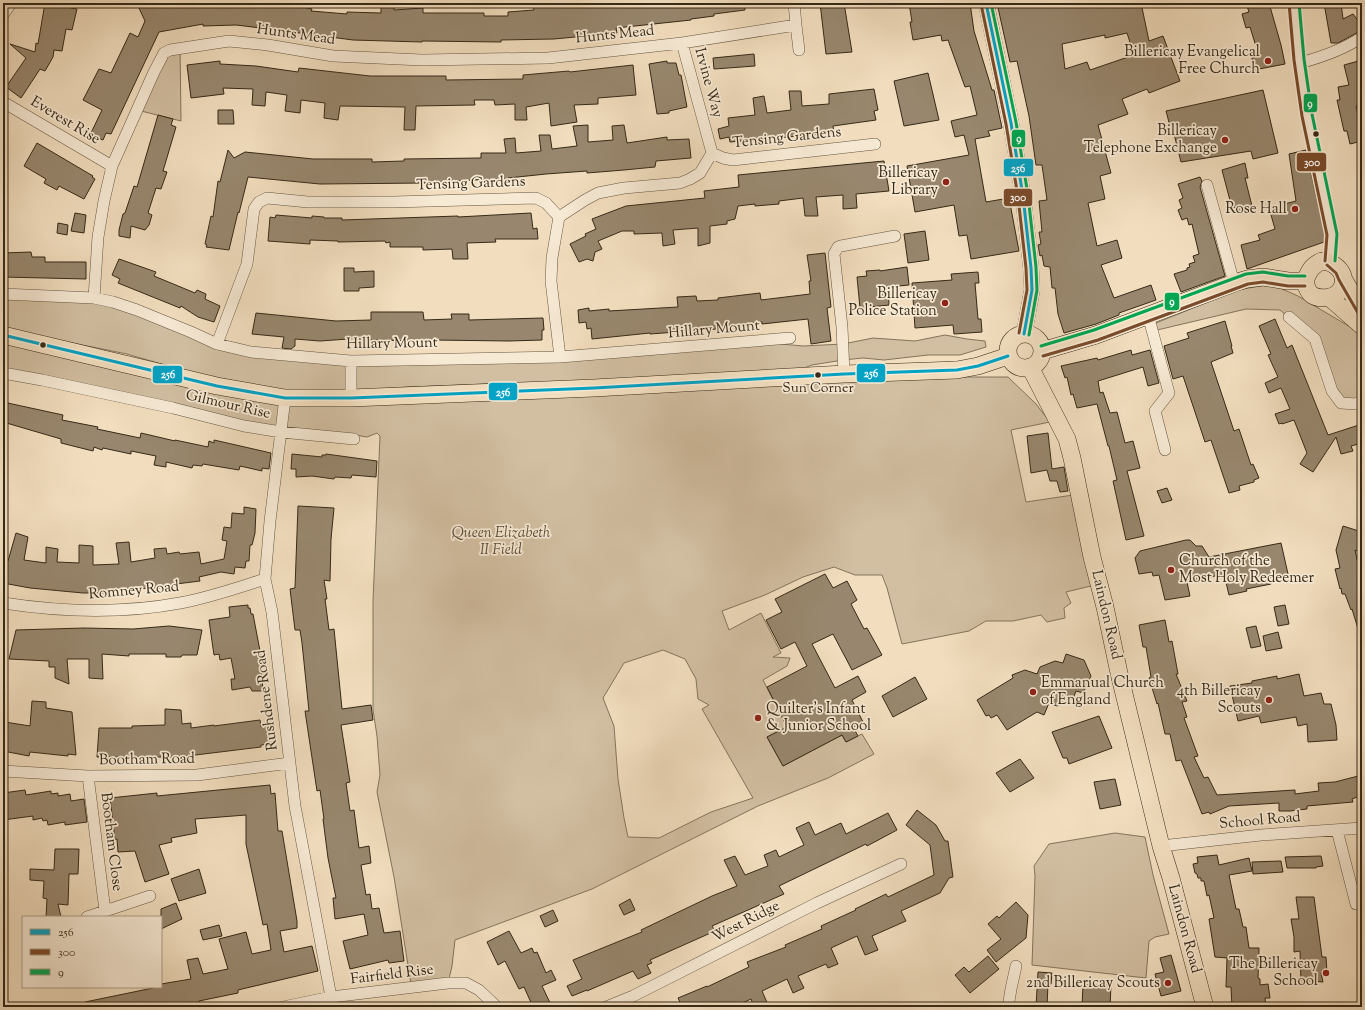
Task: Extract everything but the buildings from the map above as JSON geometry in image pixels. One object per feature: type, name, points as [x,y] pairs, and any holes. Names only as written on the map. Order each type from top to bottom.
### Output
[{"type":"main road","points":[[986,3],[1018,156],[1031,268],[1032,290],[1024,334]]},
{"type":"main road","points":[[1322,260],[1330,261],[1342,272],[1342,286],[1339,292],[1330,298],[1322,298],[1312,295],[1308,290],[1305,281],[1309,271],[1314,264],[1322,260]]},
{"type":"main road","points":[[1042,350],[1096,334],[1247,279],[1263,277],[1288,281],[1305,281]]},
{"type":"main road","points":[[1343,278],[1362,311]]},
{"type":"main road","points":[[1330,298],[1362,326]]},
{"type":"main road","points":[[1024,334],[1031,335],[1035,338],[1040,343],[1042,350],[1038,361],[1030,367],[1019,367],[1013,363],[1008,356],[1008,348],[1011,341],[1015,337],[1024,334]]},
{"type":"main road","points":[[3,335],[217,386],[285,398],[351,398],[594,388],[844,374],[957,370],[978,366],[1008,356]]},
{"type":"main road","name":"Laindon Road","points":[[1030,367],[1067,439],[1092,557],[1161,846],[1171,878],[1205,1007]]},
{"type":"street","points":[[3,13],[10,3]]},
{"type":"street","points":[[794,3],[799,50]]},
{"type":"street","points":[[1294,3],[1309,130],[1332,235],[1330,261]]},
{"type":"street","name":"Hunts Mead","points":[[94,298],[98,237],[112,166],[154,72],[164,53],[170,50],[180,47],[229,41],[268,45],[333,56],[422,60],[548,58],[682,43],[796,25]]},
{"type":"street","points":[[1300,63],[1331,54],[1362,37]]},
{"type":"street","name":"Irvine Way","points":[[682,43],[712,153]]},
{"type":"street","name":"Everest Rise","points":[[3,102],[112,166]]},
{"type":"street","name":"Tensing Gardens","points":[[218,344],[247,264],[254,209],[259,202],[267,198],[308,202],[393,202],[526,197],[536,198],[546,203],[559,217],[598,193],[624,188],[680,183],[690,179],[700,173],[712,153],[722,158],[733,160],[875,144]]},
{"type":"street","points":[[1207,185],[1234,283]]},
{"type":"street","points":[[559,217],[552,258],[551,281],[560,357]]},
{"type":"street","points":[[844,374],[842,327],[834,254],[838,247],[841,246],[895,236]]},
{"type":"street","name":"Hillary Mount","points":[[3,294],[94,298],[113,302],[137,310],[218,344],[251,352],[351,360],[560,357],[790,338]]},
{"type":"street","points":[[1148,315],[1169,393],[1155,411],[1165,450]]},
{"type":"street","points":[[1289,317],[1315,339],[1332,391],[1341,403],[1356,404],[1362,401]]},
{"type":"street","points":[[351,360],[351,398]]},
{"type":"street","name":"Gilmour Rise","points":[[3,373],[173,408],[244,426],[281,432],[354,439]]},
{"type":"street","name":"Rushdene Road","points":[[285,398],[270,521],[265,579],[272,612],[295,806],[331,997]]},
{"type":"street","name":"Romney Road","points":[[3,603],[85,611],[118,610],[180,603],[265,579]]},
{"type":"street","name":"Bootham Road","points":[[3,771],[88,776],[197,775],[290,763]]},
{"type":"street","name":"Bootham Close","points":[[88,776],[105,911]]},
{"type":"street","name":"School Road","points":[[1161,846],[1261,835],[1362,828]]},
{"type":"street","points":[[1337,830],[1356,904],[1362,904]]},
{"type":"street","name":"West Ridge","points":[[606,1007],[633,996],[817,903],[901,864]]},
{"type":"street","name":"Bootham Close","points":[[90,916],[150,896]]},
{"type":"street","points":[[1008,1007],[1010,989],[1016,966]]},
{"type":"street","name":"Fairfield Rise","points":[[283,1007],[331,997],[466,982],[479,990],[497,1007]]},
{"type":"green space","points":[[180,47],[181,121],[137,110],[159,61]]},
{"type":"green space","points":[[1271,284],[1298,296],[1362,334],[1362,401],[1341,403],[1315,339],[1280,310],[1246,309],[1153,331],[1151,325],[1238,290]]},
{"type":"green space","name":"Queen Elizabeth II Field","points":[[3,294],[94,298],[217,344],[351,361],[770,343],[803,346],[843,344],[873,338],[915,341],[945,335],[985,341],[986,347],[960,355],[928,355],[884,360],[863,358],[843,360],[812,365],[780,377],[1008,377],[1036,404],[1050,422],[1011,430],[1026,502],[1080,494],[1099,584],[1066,592],[1071,603],[1064,608],[1065,618],[1047,622],[1041,615],[1013,621],[986,621],[969,631],[902,644],[882,575],[855,575],[834,567],[803,577],[765,595],[722,611],[729,630],[761,613],[781,653],[773,657],[790,658],[787,666],[763,680],[787,727],[767,737],[783,766],[842,735],[846,742],[862,734],[874,754],[828,778],[758,806],[592,889],[455,940],[452,966],[448,983],[411,984],[394,877],[377,792],[380,775],[373,710],[373,601],[380,436],[377,433],[367,437],[343,433],[281,432],[3,373],[3,335],[285,398],[563,389],[513,383],[351,391],[288,391],[192,373],[127,354],[3,329]],"holes":[[[663,650],[685,659],[696,679],[698,699],[709,705],[702,709],[753,798],[711,812],[659,838],[628,837],[618,779],[614,726],[603,698],[624,663]]]},
{"type":"green space","points":[[1115,833],[1145,837],[1153,875],[1169,934],[1155,937],[1149,941],[1146,978],[1032,965],[1035,876],[1034,866],[1049,844]]},
{"type":"transit line","name":"256","points":[[986,3],[1011,123],[1023,196],[1032,290],[1024,334]]},
{"type":"transit line","name":"9","points":[[991,3],[1016,122],[1028,195],[1037,290],[1029,335]]},
{"type":"transit line","name":"300","points":[[1289,3],[1294,60],[1302,116],[1327,235],[1325,261]]},
{"type":"transit line","name":"9","points":[[1299,3],[1304,59],[1312,114],[1337,234],[1335,261]]},
{"type":"transit line","name":"300","points":[[981,4],[1006,124],[1018,197],[1027,290],[1019,333]]},
{"type":"transit line","name":"300","points":[[1327,265],[1336,273],[1358,313]]},
{"type":"transit line","name":"9","points":[[1041,346],[1094,330],[1246,274],[1263,272],[1288,276],[1305,276]]},
{"type":"transit line","name":"300","points":[[1043,356],[1098,340],[1248,284],[1263,282],[1288,286],[1305,286]]},
{"type":"transit line","name":"256","points":[[3,335],[217,386],[285,398],[351,398],[594,388],[844,374],[957,370],[978,366],[1008,356]]},
{"type":"place","name":"Billericay Evangelical Free Church","points":[[1268,61]]},
{"type":"place","name":"Billericay Telephone Exchange","points":[[1225,140]]},
{"type":"place","name":"Billericay Library","points":[[946,182]]},
{"type":"place","name":"Rose Hall","points":[[1295,209]]},
{"type":"place","name":"Billericay Police Station","points":[[945,303]]},
{"type":"place","name":"Sun Corner","points":[[818,375]]},
{"type":"place","name":"Church of the Most Holy Redeemer","points":[[1171,570]]},
{"type":"place","name":"Emmanual Church of England","points":[[1033,692]]},
{"type":"place","name":"4th Billericay Scouts","points":[[1269,700]]},
{"type":"place","name":"Quilter's Infant & Junior School","points":[[758,718]]},
{"type":"place","name":"The Billericay School","points":[[1326,973]]},
{"type":"place","name":"2nd Billericay Scouts","points":[[1168,983]]}]
